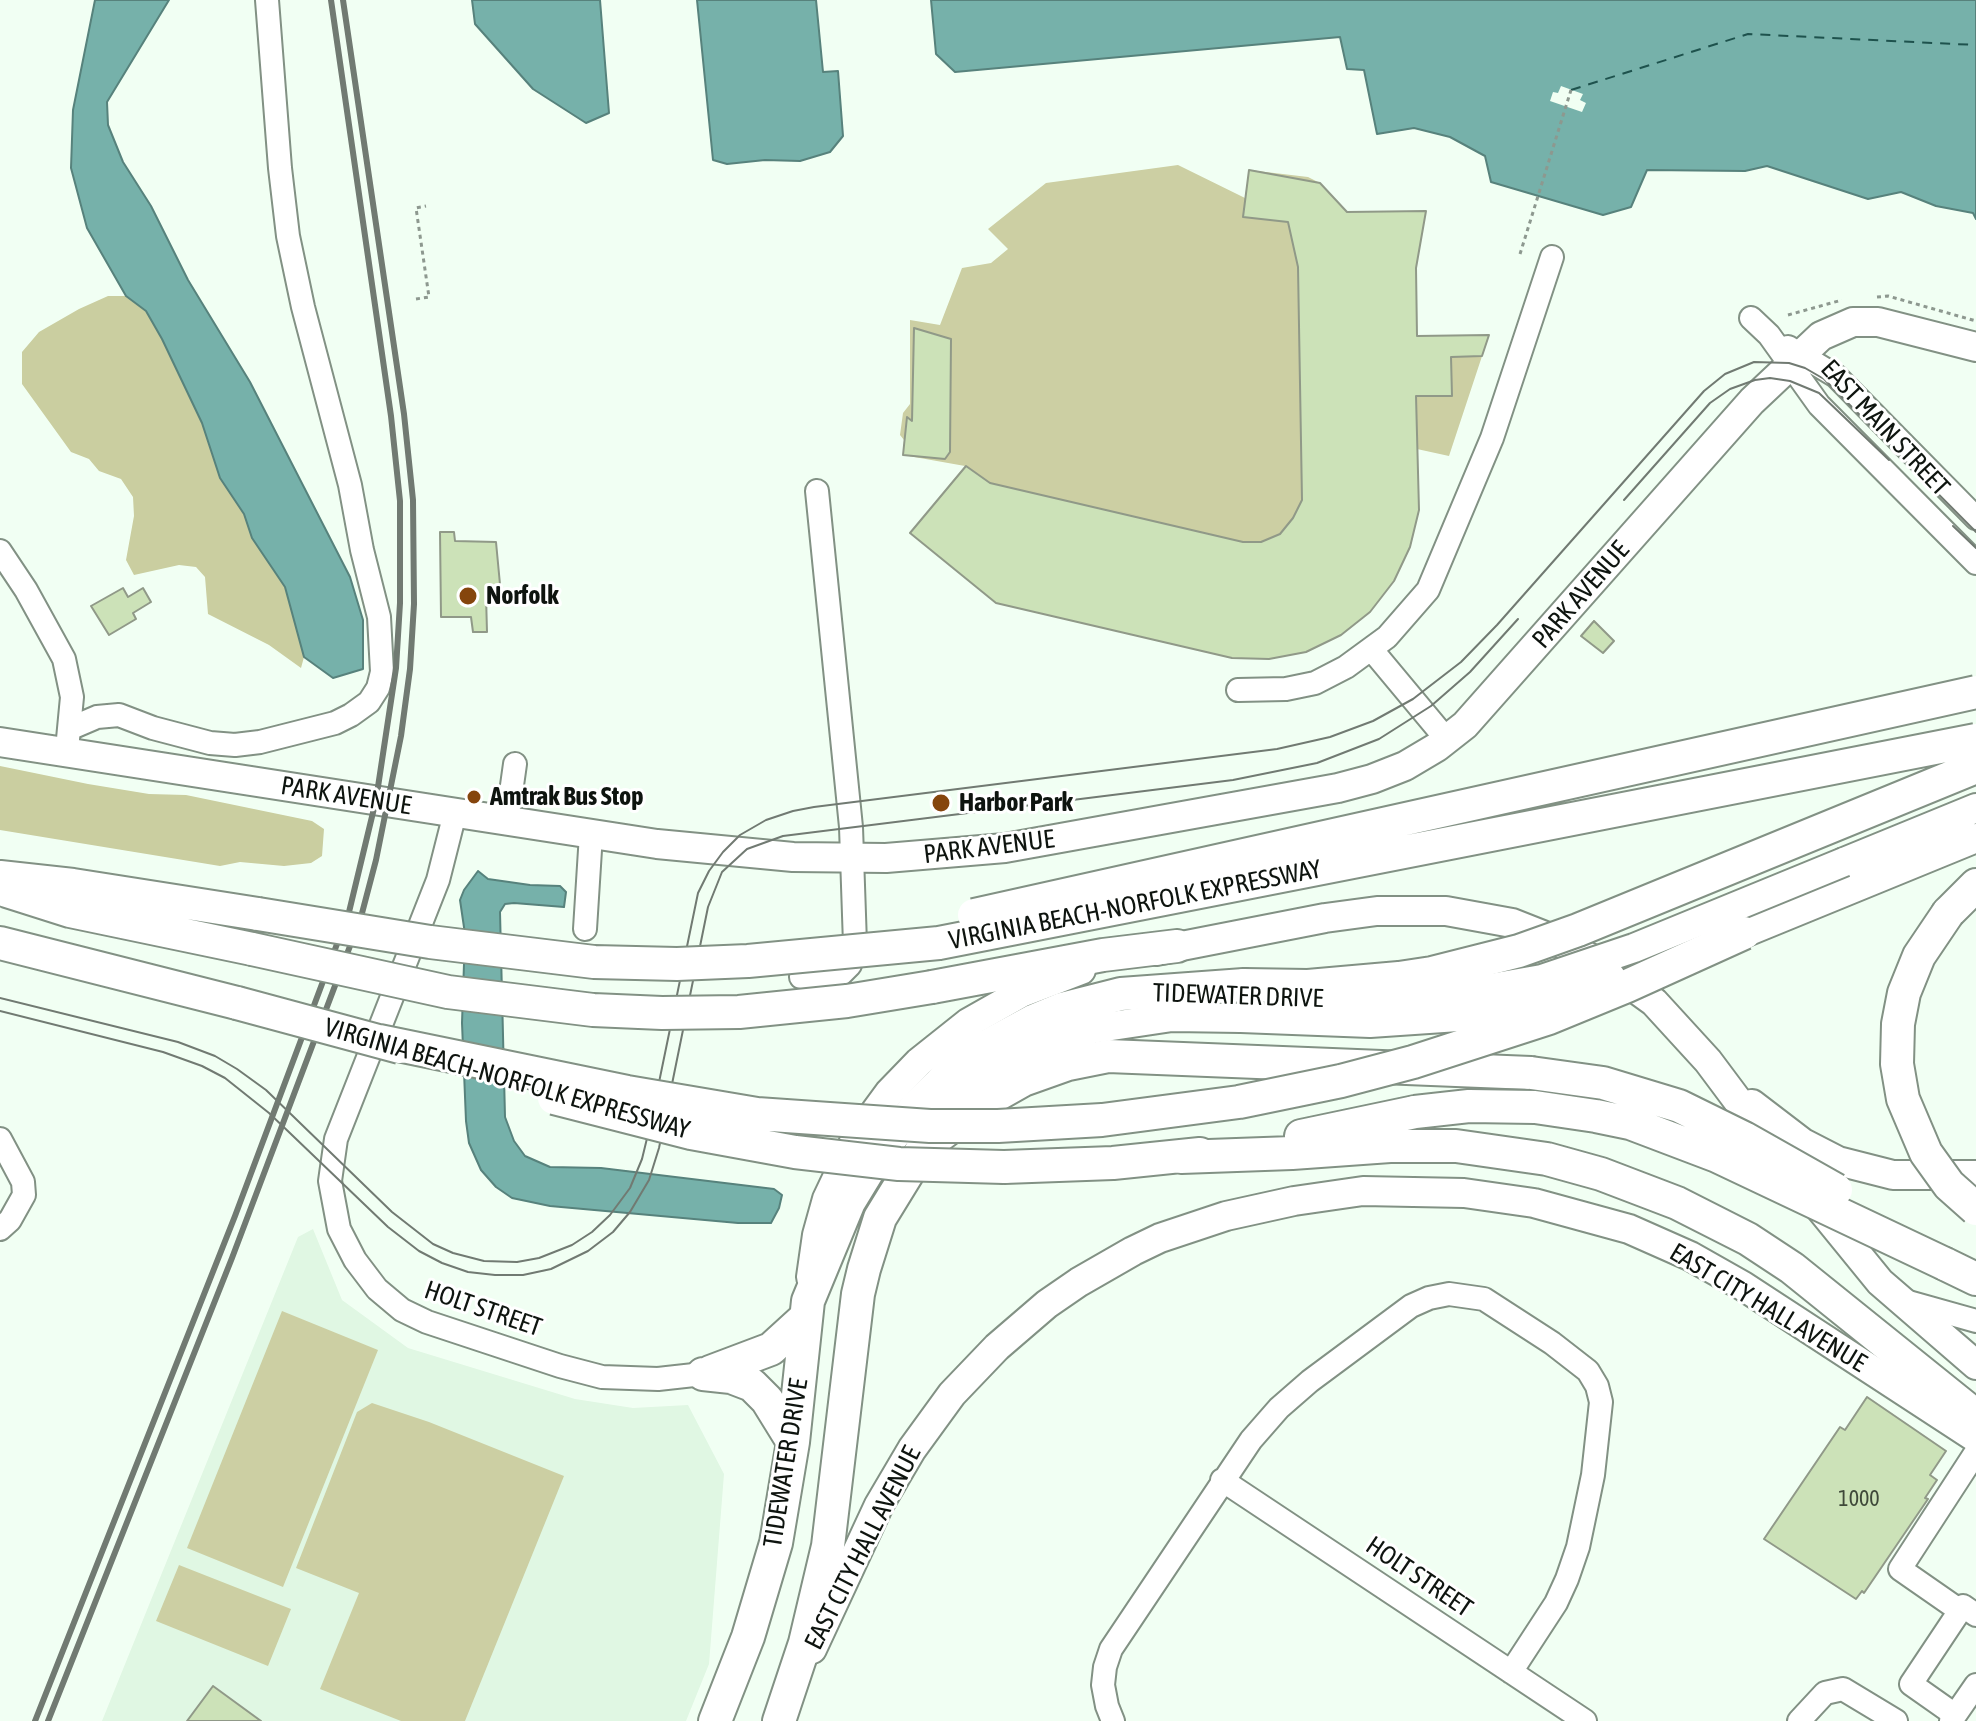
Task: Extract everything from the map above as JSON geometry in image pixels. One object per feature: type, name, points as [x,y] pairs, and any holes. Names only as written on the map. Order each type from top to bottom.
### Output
[{"type":"highway","points":[[790,968],[1976,692]]},
{"type":"highway","name":"VIRGINIA BEACH-NORFOLK EXPRESSWAY","points":[[0,877],[73,885],[430,942],[594,962],[790,968],[939,943],[1976,740]]},
{"type":"highway","name":"TIDEWATER DRIVE","points":[[715,1721],[748,1637],[781,1520],[793,1442],[806,1310],[837,1227],[864,1175],[906,1118],[957,1067],[1007,1034],[1062,1009],[1121,994],[1181,989],[1242,1000],[1308,986],[1399,978],[1453,969],[1519,951],[1578,930],[1976,767]]},
{"type":"highway","points":[[1976,885],[1948,913],[1919,956],[1904,993],[1898,1024],[1897,1064],[1903,1099],[1926,1153],[1949,1185],[1976,1209]]},
{"type":"highway","points":[[0,889],[70,911],[448,992],[593,1010],[674,1013],[765,1010],[847,1001],[1103,955],[1177,946]]},
{"type":"highway","points":[[379,1041],[642,1095],[757,1114],[917,1125],[998,1126],[1102,1120],[1252,1100],[1413,1062],[1549,1018],[1744,933]]},
{"type":"highway","name":"VIRGINIA BEACH-NORFOLK EXPRESSWAY","points":[[0,943],[379,1041],[530,1091],[713,1137],[807,1154],[887,1163],[1077,1166],[1181,1157],[1415,1112],[1469,1106],[1564,1110],[1630,1123],[1717,1156],[1945,1264]]},
{"type":"highway","points":[[923,1148],[1001,1090],[1046,1071],[1108,1056],[1531,1073],[1603,1083],[1679,1106],[1744,1138],[1859,1204],[1945,1264],[1976,1279]]},
{"type":"highway","points":[[1181,1157],[1390,1146],[1456,1146],[1518,1153],[1601,1174],[1677,1203],[1748,1239],[1792,1268],[1976,1416]]},
{"type":"highway","name":"TIDEWATER DRIVE","points":[[782,1712],[805,1643],[828,1546],[853,1330],[864,1269],[880,1218],[923,1148]]},
{"type":"highway","points":[[703,1374],[771,1349],[806,1310]]},
{"type":"highway","points":[[703,1374],[731,1377],[752,1385],[767,1400],[793,1442]]},
{"type":"main road","name":"PARK AVENUE","points":[[0,742],[67,741],[455,813],[723,852],[853,858],[915,857],[1005,848],[1347,786],[1405,766],[1447,740],[1490,698],[1752,401],[1795,359],[1834,329],[1864,321],[1893,324],[1976,347]]},
{"type":"main road","name":"TIDEWATER DRIVE","points":[[1242,1000],[1399,1022],[1483,1013],[1560,994],[1744,933],[1976,808]]},
{"type":"main road","name":"TIDEWATER DRIVE","points":[[923,1148],[944,1119],[983,1083],[1016,1061],[1092,1029],[1172,1017],[1242,1000],[1380,1000],[1446,996],[1521,984],[1571,970],[1849,875],[1976,838]]},
{"type":"main road","points":[[806,1310],[817,1235],[840,1168],[869,1118],[912,1068],[968,1023],[1021,993],[1061,976],[1177,946],[1325,918],[1377,911],[1436,910],[1491,918],[1555,940],[1600,963],[1636,988],[1671,1019],[1723,1080],[1834,1228],[1873,1273],[1976,1365]]},
{"type":"main road","points":[[1723,1080],[1786,1131],[1838,1161],[1893,1175],[1976,1175]]},
{"type":"main road","name":"EAST CITY HALL AVENUE","points":[[782,1712],[894,1477],[931,1421],[975,1368],[1047,1304],[1107,1265],[1160,1238],[1258,1208],[1337,1194],[1429,1191],[1534,1203],[1629,1229],[1690,1256],[1730,1279],[1976,1438]]},
{"type":"street","points":[[67,741],[97,717],[119,715],[153,728],[210,743],[235,745],[260,742],[335,723],[369,702],[378,688],[382,672],[379,617],[350,485],[303,307],[288,236],[267,0]]},
{"type":"street","points":[[1238,690],[1286,689],[1315,683],[1372,650],[1428,590],[1492,438],[1552,257]]},
{"type":"street","points":[[1751,318],[1795,359]]},
{"type":"street","name":"EAST MAIN STREET","points":[[1795,359],[1836,376],[1976,518]]},
{"type":"street","name":"EAST MAIN STREET","points":[[1795,359],[1819,405],[1976,563]]},
{"type":"street","points":[[790,968],[820,980],[841,974],[850,965],[855,944],[853,858],[817,491]]},
{"type":"street","points":[[0,551],[26,590],[64,659],[72,697],[67,741]]},
{"type":"street","points":[[1372,650],[1447,740]]},
{"type":"street","points":[[507,821],[515,764]]},
{"type":"street","name":"HOLT STREET","points":[[455,813],[438,880],[336,1139],[330,1181],[339,1229],[355,1260],[377,1289],[402,1310],[427,1322],[602,1377],[658,1379],[703,1374]]},
{"type":"street","points":[[585,929],[591,834]]},
{"type":"street","points":[[0,1139],[23,1182],[24,1195],[10,1220],[0,1229]]},
{"type":"street","points":[[1113,1721],[1103,1685],[1111,1649],[1251,1440],[1279,1408],[1310,1381],[1411,1306],[1449,1294],[1469,1295],[1498,1306],[1588,1371],[1597,1386],[1602,1415],[1578,1547],[1567,1579],[1556,1603],[1511,1672]]},
{"type":"street","points":[[1900,1299],[1976,1321]]},
{"type":"street","points":[[1976,1452],[1900,1569],[1968,1613],[1911,1684],[1953,1718],[1976,1685]]},
{"type":"street","name":"HOLT STREET","points":[[1222,1480],[1585,1721]]},
{"type":"street","points":[[1799,1721],[1825,1693],[1843,1689],[1896,1721]]},
{"type":"path","points":[[1520,254],[1571,90]]},
{"type":"path","points":[[416,299],[429,297],[416,208],[426,206]]},
{"type":"shaded area","points":[[313,1229],[342,1300],[408,1348],[575,1399],[633,1408],[688,1405],[724,1474],[709,1664],[686,1721],[102,1721],[298,1237]]},
{"type":"green space","points":[[1178,165],[1245,198],[1249,170],[1308,177],[1320,183],[1347,212],[1426,211],[1416,268],[1417,336],[1489,335],[1449,456],[1417,449],[1419,510],[1410,547],[1394,581],[1370,612],[1341,635],[1306,652],[1269,659],[1232,658],[996,603],[910,533],[965,466],[903,455],[904,440],[900,435],[903,413],[910,404],[910,320],[940,325],[962,268],[991,263],[1008,249],[988,229],[1046,183]]},
{"type":"green space","points":[[108,296],[126,296],[146,311],[162,339],[202,423],[220,478],[244,514],[252,538],[285,587],[304,657],[301,668],[269,645],[208,614],[205,577],[196,567],[179,565],[134,575],[126,560],[134,516],[133,497],[121,479],[99,471],[89,459],[71,452],[22,384],[22,352],[39,332]]},
{"type":"green space","points":[[0,766],[149,794],[186,795],[312,821],[324,829],[322,856],[311,863],[284,866],[240,862],[220,866],[0,830]]},
{"type":"green space","points":[[282,1311],[378,1350],[283,1587],[187,1548]]},
{"type":"green space","points":[[372,1403],[429,1422],[564,1476],[465,1721],[401,1721],[320,1689],[359,1593],[296,1568],[357,1412]]},
{"type":"green space","points":[[179,1565],[291,1609],[268,1666],[156,1621]]},
{"type":"water","points":[[95,0],[169,0],[107,102],[108,125],[123,162],[151,206],[188,280],[250,382],[350,577],[363,620],[363,669],[333,678],[304,657],[285,587],[252,538],[244,514],[220,478],[202,423],[162,339],[146,311],[126,296],[87,228],[71,168],[73,110]]},
{"type":"water","points":[[472,0],[600,0],[609,113],[586,123],[533,89],[475,24]]},
{"type":"water","points":[[697,0],[816,0],[823,72],[838,71],[843,136],[830,152],[800,161],[765,160],[727,164],[713,160]]},
{"type":"water","points":[[931,0],[1976,0],[1976,219],[1973,213],[1936,206],[1901,192],[1868,199],[1767,166],[1745,171],[1647,170],[1631,207],[1603,215],[1491,182],[1485,156],[1450,137],[1414,128],[1377,134],[1364,70],[1347,69],[1340,37],[955,72],[936,54]]},
{"type":"water","points":[[478,871],[488,879],[560,886],[566,892],[564,907],[514,903],[505,904],[500,912],[505,1117],[514,1141],[525,1156],[550,1167],[601,1168],[774,1189],[782,1195],[771,1223],[738,1223],[550,1206],[512,1198],[496,1187],[481,1170],[469,1143],[466,1121],[462,1023],[465,934],[460,900]]},
{"type":"pier","points":[[1561,86],[1583,94],[1580,100],[1586,103],[1582,112],[1550,101],[1553,92],[1558,93]]},
{"type":"building","points":[[1249,170],[1320,183],[1347,212],[1426,211],[1416,268],[1417,336],[1489,335],[1482,356],[1451,357],[1452,396],[1416,396],[1419,510],[1410,547],[1394,581],[1370,612],[1341,635],[1306,652],[1269,659],[1232,658],[996,603],[910,533],[966,466],[990,483],[1243,542],[1261,542],[1280,534],[1293,518],[1302,500],[1298,267],[1288,222],[1243,217]]},
{"type":"building","points":[[914,328],[951,339],[950,452],[945,459],[903,455],[907,417],[912,421]]},
{"type":"building","points":[[440,532],[454,532],[455,541],[496,542],[501,595],[486,595],[487,632],[473,632],[471,617],[441,617]]},
{"type":"building","points":[[123,588],[128,597],[143,588],[151,602],[133,613],[136,619],[109,635],[91,606]]},
{"type":"building","points":[[1594,621],[1614,641],[1603,653],[1581,636]]},
{"type":"building","points":[[1867,1397],[1946,1451],[1930,1475],[1937,1480],[1925,1498],[1928,1499],[1864,1593],[1862,1591],[1856,1599],[1764,1539],[1840,1427],[1845,1430]]},
{"type":"building","points":[[213,1686],[261,1721],[187,1721]]},
{"type":"ferry route","points":[[1571,90],[1748,34],[1976,45]]},
{"type":"tram line","points":[[0,998],[178,1042],[215,1056],[266,1090],[392,1212],[433,1244],[484,1261],[517,1262],[539,1258],[572,1245],[592,1232],[610,1215],[630,1188],[642,1159],[650,1126],[698,893],[723,852],[740,835],[766,820],[814,807],[1277,749],[1330,737],[1373,721],[1413,699],[1461,662],[1704,391],[1725,374],[1754,362],[1789,363],[1824,379],[1976,532]]},
{"type":"tram line","points":[[1624,500],[1710,403],[1730,389],[1755,380],[1770,378],[1790,381],[1819,393],[1889,460]]},
{"type":"tram line","points":[[1953,526],[1976,548]]},
{"type":"tram line","points":[[0,1011],[163,1052],[225,1078],[269,1113],[388,1227],[419,1251],[442,1263],[468,1272],[495,1275],[523,1275],[551,1269],[588,1251],[613,1232],[630,1212],[649,1180],[659,1148],[708,907],[722,872],[747,849],[783,836],[1233,780],[1317,763],[1379,739],[1431,706],[1470,672],[1518,619]]},
{"type":"railway","points":[[35,1721],[235,1216],[349,912],[376,800],[396,668],[400,603],[400,501],[391,416],[331,0]]},
{"type":"railway","points":[[48,1721],[232,1258],[361,917],[401,736],[414,604],[413,500],[404,414],[343,0]]},
{"type":"place","name":"Norfolk","points":[[468,596]]},
{"type":"place","name":"Amtrak Bus Stop","points":[[474,797]]},
{"type":"place","name":"Harbor Park","points":[[941,803]]}]
